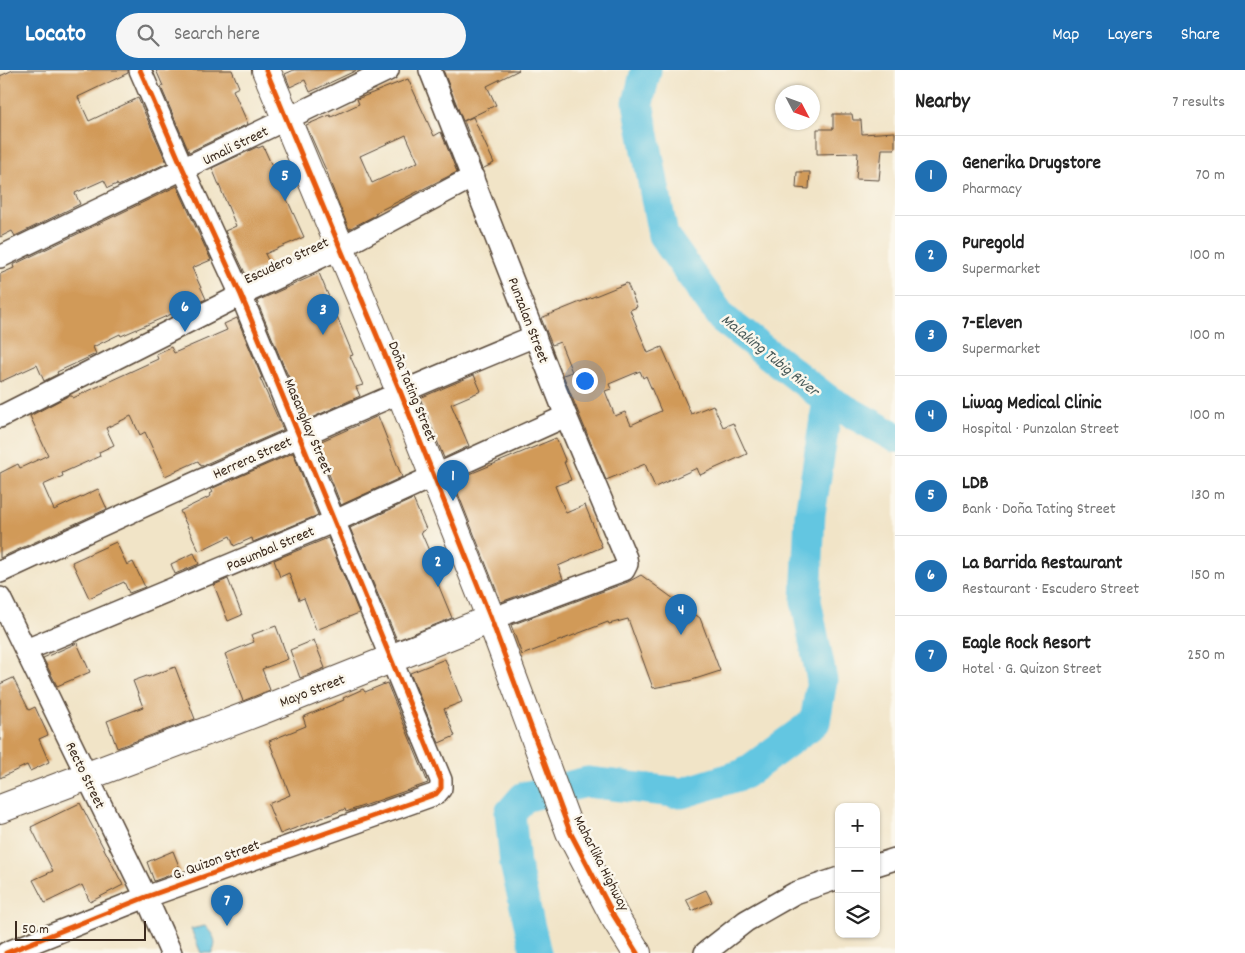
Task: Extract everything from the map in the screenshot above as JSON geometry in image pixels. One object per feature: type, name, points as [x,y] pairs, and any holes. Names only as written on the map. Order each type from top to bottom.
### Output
[{"type":"main road","name":"Doña Tating Street","points":[[266,70],[400,391],[491,619],[550,781]]},
{"type":"main road","name":"Mayo Street","points":[[0,809],[87,777],[491,619]]},
{"type":"main road","name":"Maharlika Highway","points":[[550,781],[570,832],[614,916],[637,953]]},
{"type":"street","name":"Masangkay Street","points":[[140,70],[183,170],[241,295],[336,521],[441,780],[441,788],[436,794]]},
{"type":"street","name":"Umali Street","points":[[0,257],[388,70]]},
{"type":"street","name":"Punzalan Street","points":[[430,70],[566,416],[626,558],[624,570]]},
{"type":"street","name":"Escudero Street","points":[[0,417],[241,295],[340,248],[473,177]]},
{"type":"street","name":"Herrera Street","points":[[0,572],[400,391],[535,336]]},
{"type":"street","name":"Pasumbal Street","points":[[26,650],[336,521],[566,416]]},
{"type":"street","name":"Mayo Street","points":[[491,619],[624,570]]},
{"type":"street","name":"Recto Street","points":[[0,598],[146,897],[171,953]]},
{"type":"street","name":"G. Quizon Street","points":[[6,953],[146,897],[436,794]]},
{"type":"street","points":[[880,864],[895,859]]},
{"type":"street","points":[[705,953],[746,921],[795,893],[835,879]]},
{"type":"water","points":[[205,926],[215,942],[212,953],[201,953],[191,929]]},
{"type":"building","points":[[13,70],[128,70],[128,73],[78,97],[89,121],[138,98],[167,163],[118,186],[117,184],[108,188],[104,180],[75,193],[80,204],[15,236],[12,231],[0,237],[0,76]]},
{"type":"building","points":[[156,70],[232,70],[239,87],[233,90],[248,124],[189,152],[161,87],[163,86]]},
{"type":"building","points":[[294,70],[357,70],[310,92],[305,80],[290,87],[285,74]]},
{"type":"building","points":[[443,70],[519,70],[487,86],[496,105],[463,121]]},
{"type":"building","points":[[408,79],[434,136],[441,132],[457,172],[375,213],[376,215],[349,229],[306,125],[330,115],[331,117],[359,104],[357,99]],"holes":[[[406,135],[418,162],[372,183],[360,156]]]},
{"type":"building","points":[[833,114],[852,114],[853,120],[861,120],[862,134],[895,132],[895,149],[882,149],[879,180],[856,179],[858,153],[817,154],[817,130],[833,129]]},
{"type":"building","points":[[473,117],[494,163],[482,169],[464,121]]},
{"type":"building","points":[[263,146],[304,237],[265,254],[270,264],[246,275],[225,231],[236,226],[212,168]]},
{"type":"building","points":[[797,172],[810,172],[809,189],[796,188]]},
{"type":"building","points":[[177,186],[211,260],[192,268],[206,299],[93,347],[96,354],[57,372],[58,374],[44,381],[37,365],[0,382],[0,274],[14,268],[13,265]]},
{"type":"building","points":[[319,273],[353,355],[350,356],[363,385],[356,387],[360,396],[309,419],[284,367],[257,301]]},
{"type":"building","points":[[627,283],[637,307],[630,310],[648,353],[662,347],[691,414],[713,405],[723,427],[733,423],[747,454],[700,475],[697,468],[655,487],[645,464],[606,480],[563,375],[572,372],[560,342],[552,345],[541,318]],"holes":[[[640,371],[643,378],[646,376],[661,411],[631,425],[625,412],[615,416],[605,391],[611,389],[609,384]]]},
{"type":"building","points":[[237,318],[262,378],[260,378],[283,430],[201,466],[198,461],[165,476],[145,432],[140,435],[131,416],[106,428],[114,445],[99,452],[100,456],[62,473],[63,476],[43,485],[54,510],[98,489],[107,509],[0,558],[0,473],[18,464],[20,468],[48,455],[30,416],[68,396],[73,398],[158,359],[156,354],[171,347],[174,353],[227,330],[224,324]]},
{"type":"building","points":[[474,375],[481,391],[451,404],[469,446],[444,458],[420,398]]},
{"type":"building","points":[[378,416],[402,477],[341,505],[317,443]]},
{"type":"building","points":[[556,438],[571,480],[555,486],[566,513],[585,505],[602,547],[558,566],[563,579],[501,602],[453,481]]},
{"type":"building","points":[[293,453],[318,515],[253,542],[252,538],[234,546],[230,536],[199,551],[180,511],[211,496],[210,494],[213,492],[211,489]]},
{"type":"building","points":[[413,499],[426,529],[421,532],[433,560],[429,562],[452,618],[397,640],[350,528]]},
{"type":"building","points":[[328,538],[359,613],[316,630],[304,598],[299,600],[289,573],[280,577],[274,560]]},
{"type":"building","points":[[116,542],[127,565],[133,562],[145,587],[129,593],[124,582],[89,598],[72,562]]},
{"type":"building","points":[[194,553],[199,564],[175,574],[171,564]]},
{"type":"building","points":[[641,575],[700,618],[720,671],[689,681],[653,688],[628,619],[609,624],[608,622],[522,655],[511,625],[628,582]]},
{"type":"building","points":[[228,579],[242,615],[228,621],[214,585]]},
{"type":"building","points":[[276,626],[288,659],[262,669],[270,690],[243,701],[225,654],[254,642],[251,635]]},
{"type":"building","points":[[314,640],[325,668],[300,678],[290,650]]},
{"type":"building","points":[[77,643],[90,672],[57,686],[43,658]]},
{"type":"building","points":[[445,659],[462,702],[444,709],[455,736],[439,743],[410,673]]},
{"type":"building","points":[[175,667],[195,719],[117,748],[107,721],[143,707],[133,681]]},
{"type":"building","points":[[13,678],[29,710],[35,707],[48,735],[39,739],[49,762],[30,771],[27,765],[0,778],[0,684]]},
{"type":"building","points":[[387,683],[428,783],[346,812],[345,809],[280,834],[268,804],[290,795],[269,741],[306,726],[303,717],[344,700],[343,698],[363,689],[365,692]]},
{"type":"building","points":[[80,803],[123,885],[90,902],[82,885],[45,903],[33,880],[53,871],[31,827]]},
{"type":"building","points":[[173,851],[181,871],[154,881],[147,862]]},
{"type":"building","points":[[706,890],[712,902],[692,911],[686,899]]},
{"type":"waterway","name":"Malaking Tubig River","points":[[646,70],[638,103],[663,235],[722,318],[828,400],[895,437]]},
{"type":"waterway","points":[[536,953],[515,864],[510,813],[524,797],[587,782],[682,793],[744,774],[815,722],[822,680],[806,601],[810,514],[828,400]]},
{"type":"cycle path","points":[[6,953],[146,897],[436,794],[441,788],[441,780],[241,295],[140,70]]},
{"type":"cycle path","points":[[266,70],[400,391],[491,619],[570,832],[614,916],[637,953]]},
{"type":"place","name":"LDB","points":[[285,201]]},
{"type":"place","name":"La Barrida Restaurant","points":[[185,332]]},
{"type":"place","name":"7-Eleven","points":[[323,335]]},
{"type":"place","name":"Generika Drugstore","points":[[453,501]]},
{"type":"place","name":"Puregold","points":[[438,587]]},
{"type":"place","name":"Liwag Medical Clinic","points":[[681,635]]},
{"type":"place","name":"Eagle Rock Resort","points":[[227,926]]}]
